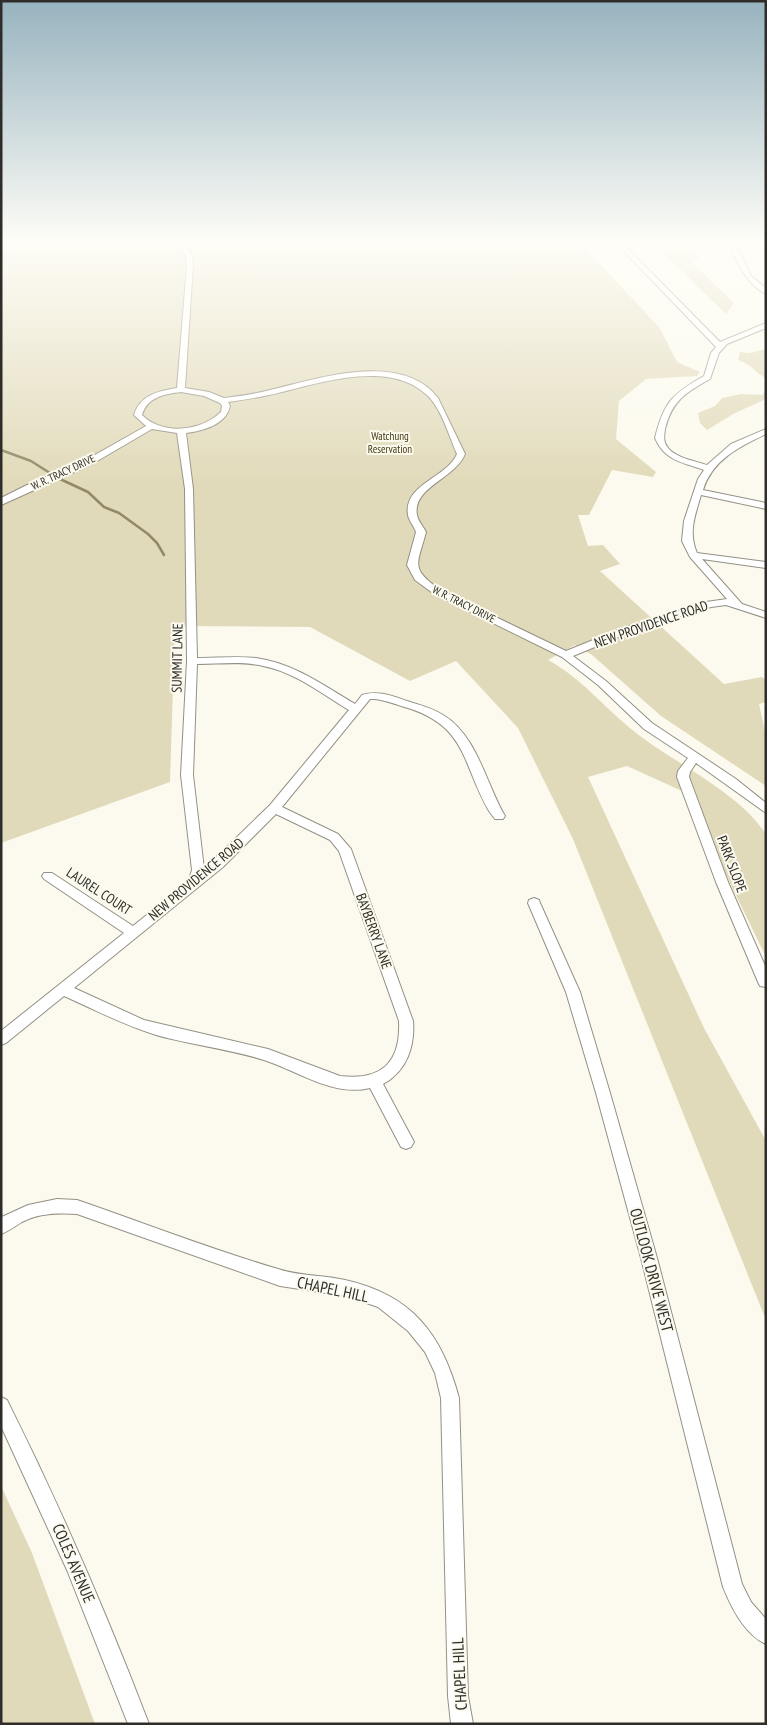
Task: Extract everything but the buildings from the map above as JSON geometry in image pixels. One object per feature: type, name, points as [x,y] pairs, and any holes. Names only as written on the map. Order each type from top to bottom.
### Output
[{"type":"street","points":[[181,390],[186,322]]},
{"type":"street","points":[[696,322],[720,347]]},
{"type":"street","points":[[709,469],[675,457],[662,447],[659,438],[665,414],[683,391],[707,377],[715,353],[720,347],[729,340],[766,325]]},
{"type":"street","name":"W. R. TRACY DRIVE","points":[[223,401],[346,374],[378,374],[396,377],[421,385],[434,397],[460,454],[456,463],[423,489],[414,500],[412,515],[421,532],[412,559],[415,574],[441,594],[566,655],[602,683],[648,726],[732,782],[766,809]]},
{"type":"street","points":[[181,390],[207,392],[223,401],[226,407],[224,414],[218,420],[196,428],[182,430],[151,426],[142,421],[138,415],[139,408],[154,396],[181,390]]},
{"type":"street","name":"W. R. TRACY DRIVE","points":[[1,502],[30,487],[89,462],[151,426]]},
{"type":"street","name":"SUMMIT LANE","points":[[182,430],[190,489],[192,661],[187,775],[198,870],[193,885]]},
{"type":"street","points":[[736,604],[693,554],[687,536],[689,521],[702,479],[709,469],[734,446],[766,431]]},
{"type":"street","points":[[698,492],[766,506]]},
{"type":"street","points":[[693,554],[766,565]]},
{"type":"street","name":"NEW PROVIDENCE ROAD","points":[[566,655],[627,630],[710,604],[727,602],[766,615]]},
{"type":"street","points":[[192,661],[250,661],[275,665],[356,709]]},
{"type":"street","name":"NEW PROVIDENCE ROAD","points":[[1,1039],[193,885],[236,848],[274,808],[368,696],[377,696],[421,709],[438,716],[450,724],[459,736],[498,816]]},
{"type":"street","name":"PARK SLOPE","points":[[694,758],[684,771],[683,777],[722,882],[765,982]]},
{"type":"street","name":"BAYBERRY LANE","points":[[63,989],[142,1024],[241,1047],[340,1082],[351,1084],[374,1081],[390,1072],[405,1050],[408,1031],[345,849],[334,838],[274,808]]},
{"type":"street","name":"LAUREL COURT","points":[[48,876],[133,932]]},
{"type":"street","name":"OUTLOOK DRIVE WEST","points":[[534,903],[573,992],[603,1093],[650,1258],[733,1587],[744,1609],[766,1634]]},
{"type":"street","points":[[374,1081],[406,1142]]},
{"type":"street","name":"CHAPEL HILL","points":[[1,1227],[20,1216],[44,1207],[61,1205],[77,1207],[280,1278],[346,1288],[365,1293],[394,1308],[414,1325],[437,1358],[450,1398],[458,1696],[462,1724]]},
{"type":"street","name":"COLES AVENUE","points":[[1,1406],[73,1556],[139,1724]]},
{"type":"green space","name":"Watchung Reservation","points":[[1,322],[655,322],[677,362],[700,372],[697,376],[646,379],[619,401],[616,439],[656,472],[653,477],[612,470],[589,515],[578,515],[588,546],[603,545],[620,564],[600,571],[724,684],[762,677],[766,680],[766,702],[759,704],[766,736],[766,786],[661,716],[592,655],[575,645],[548,660],[581,683],[647,741],[738,803],[766,834],[766,957],[716,854],[693,796],[627,766],[588,777],[704,1028],[766,1141],[766,1320],[573,839],[518,728],[456,661],[410,681],[310,627],[175,626],[170,782],[1,843]]},
{"type":"green space","points":[[766,349],[766,378],[747,364],[738,360],[740,352],[749,353]]},
{"type":"green space","points":[[766,391],[766,399],[735,413],[707,430],[700,423],[698,413],[715,406],[722,398],[741,394],[762,395]]},
{"type":"green space","points":[[1,1486],[32,1553],[95,1724],[1,1724]]},
{"type":"waterway","points":[[1,450],[31,461],[53,475]]},
{"type":"waterway","points":[[60,479],[88,492],[104,507],[119,513],[148,534],[157,543],[164,555]]}]
